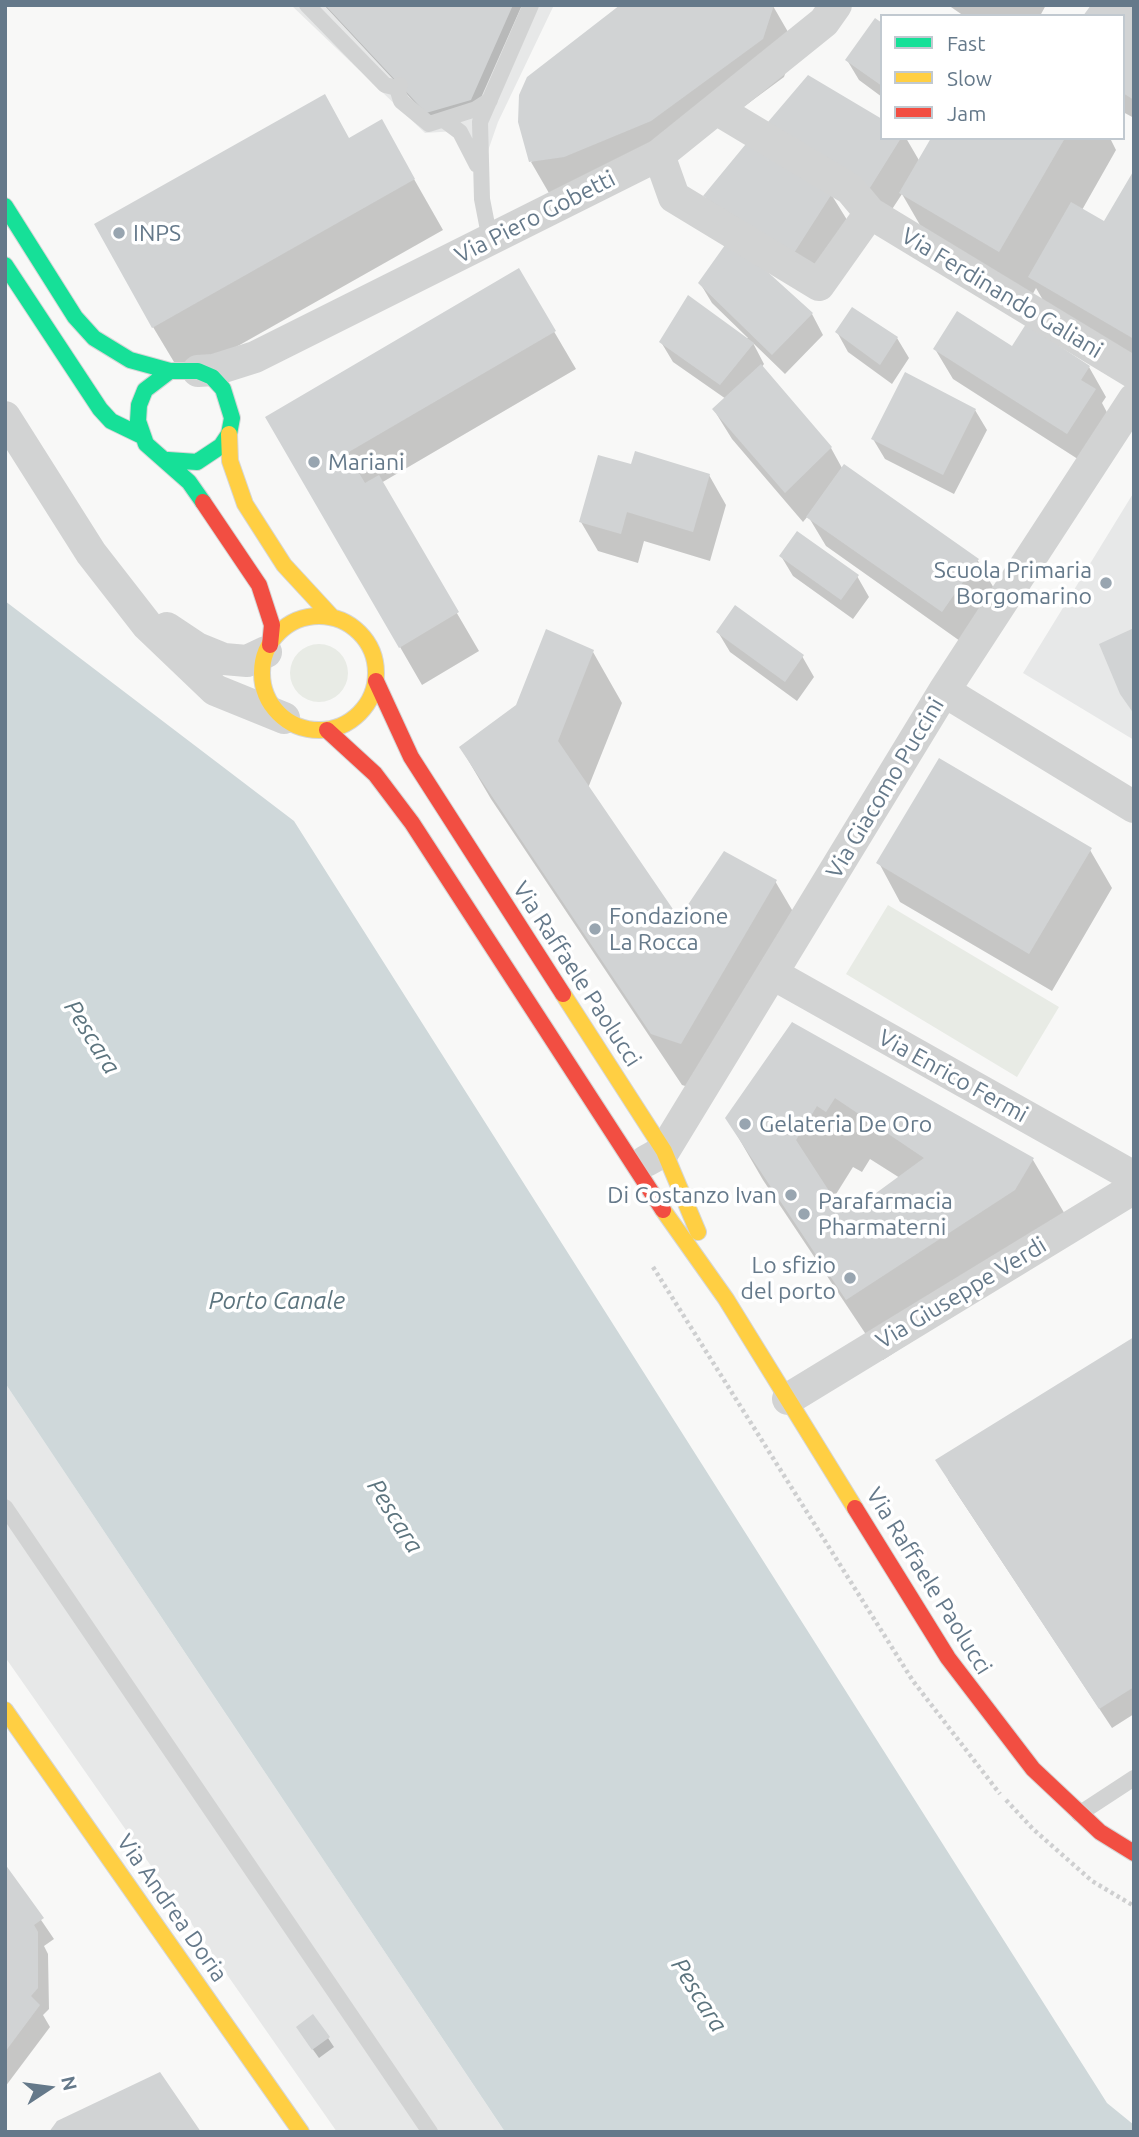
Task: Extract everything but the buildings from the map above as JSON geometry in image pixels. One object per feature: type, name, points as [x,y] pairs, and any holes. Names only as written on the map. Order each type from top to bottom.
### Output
[{"type":"street","name":"Via Piero Gobetti","points":[[184,371],[214,370],[255,357],[659,155],[824,22],[836,5]]},
{"type":"street","name":"Via Ferdinando Galiani","points":[[718,110],[850,189],[870,213],[1134,373]]},
{"type":"street","points":[[659,155],[674,197],[820,285],[870,213]]},
{"type":"street","points":[[5,206],[75,317],[93,338],[130,360],[212,377],[223,389],[232,418],[229,434],[230,461],[245,504],[284,565],[332,617]]},
{"type":"street","points":[[5,265],[100,409],[111,421],[142,436]]},
{"type":"street","points":[[184,371],[156,379],[145,390],[139,405],[138,421],[142,436],[152,451],[168,460],[197,462],[221,446],[229,434]]},
{"type":"street","name":"Via Giacomo Puccini","points":[[664,1151],[944,691],[1134,399]]},
{"type":"street","points":[[5,417],[117,588],[147,625],[202,681],[229,698],[307,729],[327,730],[345,724],[360,713],[370,699],[376,681],[373,653],[366,641],[346,622],[332,617],[303,618],[290,624],[268,648],[242,662],[207,653],[162,625],[117,588]]},
{"type":"street","points":[[168,460],[206,505],[259,585],[272,625],[264,688],[275,709],[284,718]]},
{"type":"street","name":"Via Raffaele Paolucci","points":[[376,681],[411,757],[664,1151],[726,1299]]},
{"type":"street","points":[[944,691],[1134,807]]},
{"type":"street","name":"Via Raffaele Paolucci","points":[[327,730],[353,751],[395,797],[631,1165],[726,1299],[948,1658],[1033,1769],[1079,1814],[1134,1853]]},
{"type":"street","name":"Via Enrico Fermi","points":[[773,974],[1134,1177]]},
{"type":"street","points":[[631,1165],[652,1160],[664,1151]]},
{"type":"street","name":"Via Giuseppe Verdi","points":[[788,1399],[1134,1188]]},
{"type":"street","name":"Via Andrea Doria","points":[[5,1710],[301,2132]]},
{"type":"lane","points":[[307,5],[385,85],[399,87],[401,101],[424,123],[444,120],[490,100]]},
{"type":"lane","points":[[490,240],[480,170],[480,122],[531,5]]},
{"type":"lane","points":[[444,120],[460,132],[480,170]]},
{"type":"lane","points":[[5,1507],[430,2132]]},
{"type":"lane","points":[[1079,1814],[1134,1778]]},
{"type":"shaded area","points":[[291,5],[554,5],[498,122],[481,171],[456,131],[425,133]]},
{"type":"shaded area","name":"Scuola Primaria Borgomarino","points":[[1134,492],[1134,740],[1023,673]]},
{"type":"shaded area","points":[[319,644],[330,646],[343,657],[348,673],[346,684],[335,697],[319,702],[308,700],[295,689],[290,673],[292,662],[303,649]]},
{"type":"shaded area","points":[[888,905],[1059,1007],[1017,1077],[846,974]]},
{"type":"shaded area","points":[[5,1383],[505,2132],[337,2132],[5,1657]]},
{"type":"water","name":"Porto Canale","points":[[5,601],[294,821],[1107,2103],[1134,2125],[1134,2132],[505,2132],[5,1383]]},
{"type":"traffic: fast","points":[[5,206],[75,317],[94,338],[130,360],[170,371]]},
{"type":"traffic: fast","points":[[5,265],[100,409],[111,421],[142,436]]},
{"type":"traffic: fast","points":[[168,460],[197,462],[221,446],[229,434],[232,418],[223,389],[212,377],[198,371],[170,371],[145,390],[139,405],[138,421],[146,444],[189,482],[203,502]]},
{"type":"traffic: slow","points":[[229,434],[230,461],[245,504],[284,565],[332,617]]},
{"type":"traffic: slow","points":[[319,616],[341,621],[359,633],[371,651],[376,673],[371,695],[359,713],[341,725],[319,730],[297,725],[279,713],[267,695],[262,673],[267,651],[279,633],[297,621],[319,616]]},
{"type":"traffic: slow","points":[[563,994],[664,1151],[698,1232]]},
{"type":"traffic: slow","points":[[663,1210],[726,1299],[855,1508]]},
{"type":"traffic: slow","points":[[5,1710],[301,2132]]},
{"type":"traffic: jam","points":[[203,502],[259,585],[272,625],[270,645]]},
{"type":"traffic: jam","points":[[376,681],[411,757],[563,994]]},
{"type":"traffic: jam","points":[[327,730],[375,774],[412,823],[663,1210]]},
{"type":"traffic: jam","points":[[855,1508],[948,1658],[1033,1769],[1100,1832],[1134,1853]]},
{"type":"place","name":"INPS","points":[[119,233]]},
{"type":"place","name":"Mariani","points":[[314,462]]},
{"type":"place","name":"Scuola Primaria Borgomarino","points":[[1106,583]]},
{"type":"place","name":"Fondazione La Rocca","points":[[595,929]]},
{"type":"place","name":"Gelateria De Oro","points":[[745,1124]]},
{"type":"place","name":"Di Costanzo Ivan","points":[[791,1195]]},
{"type":"place","name":"Parafarmacia Pharmaterni","points":[[804,1214]]},
{"type":"place","name":"Lo sfizio del porto","points":[[850,1278]]},
{"type":"water label","name":"Pescara","points":[[92,1037]]},
{"type":"water label","name":"Pescara","points":[[395,1516]]},
{"type":"water label","name":"Pescara","points":[[699,1995]]}]
